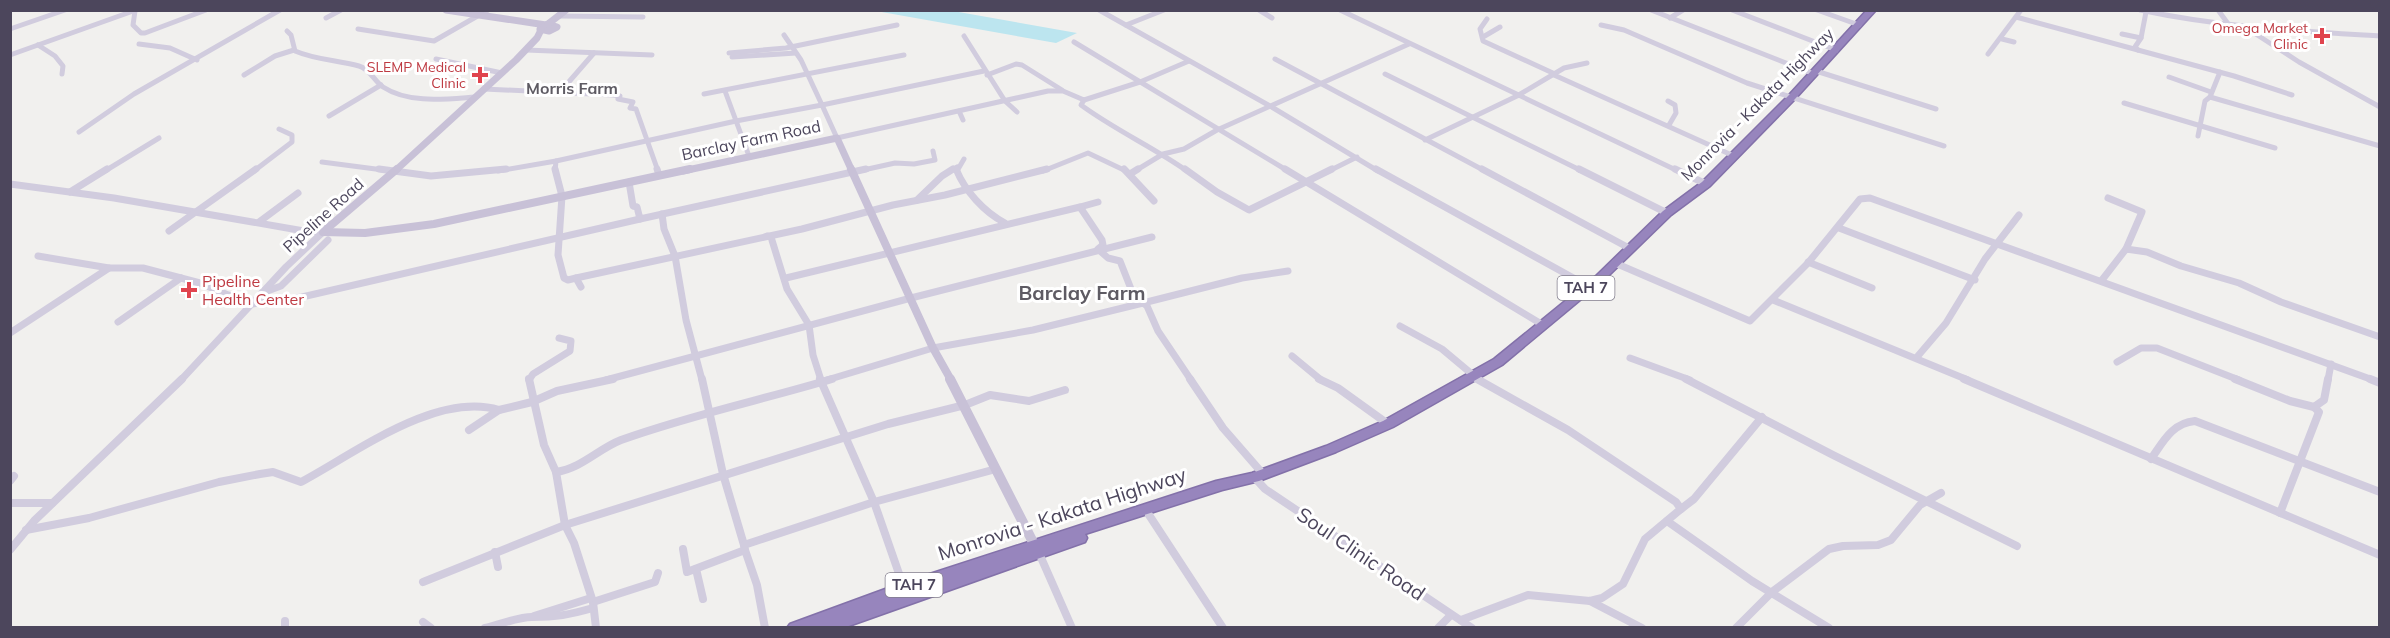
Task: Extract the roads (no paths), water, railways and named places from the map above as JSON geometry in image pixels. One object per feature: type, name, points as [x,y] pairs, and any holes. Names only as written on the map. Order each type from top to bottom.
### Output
[{"type":"highway","name":"Monrovia - Kakata Highway","points":[[795,627],[904,588],[1226,490],[1388,424],[1498,362],[1615,264],[1667,213],[1706,184],[1792,97],[1872,10]]},
{"type":"highway","name":"Monrovia - Kakata Highway","points":[[823,627],[1221,485],[1253,478]]},
{"type":"street","points":[[50,10],[57,13]]},
{"type":"street","points":[[10,29],[65,10]]},
{"type":"street","points":[[79,132],[134,94],[197,60],[280,10]]},
{"type":"street","points":[[326,18],[341,10]]},
{"type":"street","points":[[446,10],[532,25],[644,17]]},
{"type":"street","points":[[358,29],[434,41],[488,10]]},
{"type":"street","points":[[1099,10],[1270,106],[1410,190],[1588,286]]},
{"type":"street","points":[[1126,25],[1164,10]]},
{"type":"street","points":[[1259,10],[1272,18]]},
{"type":"street","points":[[1340,10],[1706,184]]},
{"type":"street","points":[[1651,10],[1815,72],[1936,110]]},
{"type":"street","points":[[1670,18],[1683,10]]},
{"type":"street","points":[[1732,10],[1836,50]]},
{"type":"street","points":[[1817,10],[1859,25]]},
{"type":"street","points":[[1988,54],[2002,39],[2021,10]]},
{"type":"street","points":[[2218,10],[2229,25]]},
{"type":"street","points":[[10,55],[135,11],[133,25],[141,33],[145,33],[202,11]]},
{"type":"street","points":[[2138,50],[2135,46],[2141,38],[2143,11],[2246,27],[2379,36]]},
{"type":"street","points":[[2016,17],[2220,72],[2292,95]]},
{"type":"street","points":[[1487,19],[1480,29],[1483,41],[1489,45],[1734,156]]},
{"type":"street","name":"Pipeline Road","points":[[10,550],[52,503],[198,364],[309,243],[422,148],[551,25]]},
{"type":"street","points":[[796,53],[731,55],[792,47],[897,25]]},
{"type":"street","points":[[1601,25],[1624,30],[1747,83],[1944,146]]},
{"type":"street","points":[[1483,37],[1500,27]]},
{"type":"street","points":[[2246,27],[2299,62],[2379,107]]},
{"type":"street","points":[[287,30],[291,35],[294,50]]},
{"type":"street","points":[[2122,34],[2141,38]]},
{"type":"street","points":[[784,35],[809,75],[837,138],[1048,91],[1063,91]]},
{"type":"street","points":[[963,36],[985,73],[1005,101],[1017,112]]},
{"type":"street","points":[[2002,39],[2014,42]]},
{"type":"street","points":[[1074,42],[1543,325]]},
{"type":"street","points":[[140,44],[164,46],[197,60]]},
{"type":"street","points":[[1130,174],[1164,154],[1184,149],[1217,130],[1408,44]]},
{"type":"street","points":[[38,45],[60,61],[63,66],[62,74]]},
{"type":"street","points":[[244,75],[272,58],[290,54],[294,50]]},
{"type":"street","points":[[294,50],[313,58],[368,70],[381,85],[397,92],[417,97],[475,97]]},
{"type":"street","points":[[526,50],[652,55]]},
{"type":"street","points":[[567,84],[594,53]]},
{"type":"street","points":[[704,94],[904,55]]},
{"type":"street","points":[[436,59],[502,73]]},
{"type":"street","points":[[1275,59],[1629,248]]},
{"type":"street","points":[[322,162],[431,177],[485,173],[556,161],[736,121],[985,73],[1016,64],[1022,65],[1063,91],[1084,100],[1140,82],[1189,61]]},
{"type":"street","points":[[1425,140],[1517,96],[1564,68],[1587,63]]},
{"type":"street","points":[[2198,136],[2205,101],[2220,72]]},
{"type":"street","points":[[1384,74],[1667,213]]},
{"type":"street","points":[[2169,77],[2210,95],[2379,146]]},
{"type":"street","points":[[329,116],[381,85]]},
{"type":"street","points":[[484,89],[620,96],[618,99],[633,102],[630,108],[636,109],[659,175]]},
{"type":"street","points":[[725,91],[749,156]]},
{"type":"street","points":[[1084,100],[1081,105],[1113,128],[1164,154],[1217,192],[1249,210],[1357,157]]},
{"type":"street","points":[[1668,101],[1675,105],[1676,113],[1669,125]]},
{"type":"street","points":[[2124,104],[2276,148]]},
{"type":"street","points":[[959,111],[963,120]]},
{"type":"street","points":[[169,231],[288,147],[292,142],[292,135],[279,129]]},
{"type":"street","points":[[70,192],[159,138]]},
{"type":"street","name":"Barclay Farm Road","points":[[323,232],[346,234],[406,229],[837,138],[933,348],[965,405],[1037,549]]},
{"type":"street","points":[[38,256],[109,268],[143,268],[181,278],[253,303],[302,297],[895,162],[914,164],[935,160],[933,151]]},
{"type":"street","points":[[556,161],[554,166],[562,196],[558,255],[564,278],[568,280],[945,195],[1043,171],[1088,153],[1107,160],[1130,174],[1143,194],[1154,201]]},
{"type":"street","points":[[915,201],[964,159]]},
{"type":"street","points":[[957,167],[967,188],[992,217],[1005,224]]},
{"type":"street","points":[[628,182],[633,206],[637,207],[640,219]]},
{"type":"street","points":[[10,184],[197,212],[304,231],[323,232]]},
{"type":"street","points":[[259,222],[298,193]]},
{"type":"street","points":[[1615,264],[1748,321],[1773,300],[1839,228],[1860,200],[1870,198],[2102,280],[2379,383]]},
{"type":"street","points":[[2102,280],[2126,249],[2142,212],[2108,198]]},
{"type":"street","points":[[786,278],[1098,202]]},
{"type":"street","points":[[1080,207],[1102,240],[1103,245],[1097,251]]},
{"type":"street","points":[[662,214],[664,229],[675,256],[686,320],[723,474],[757,585],[765,627]]},
{"type":"street","points":[[1917,357],[1949,319],[1975,280],[1985,259],[2019,215]]},
{"type":"street","points":[[1839,228],[1975,280]]},
{"type":"street","points":[[766,236],[771,237],[786,278],[787,289],[809,326],[813,356],[820,382],[874,502],[904,588]]},
{"type":"street","points":[[469,430],[499,410],[532,402],[557,391],[631,375],[911,298],[1152,237]]},
{"type":"street","points":[[262,293],[279,289],[317,248],[328,240]]},
{"type":"street","points":[[2126,249],[2141,250],[2181,266],[2239,282],[2281,302],[2379,337]]},
{"type":"street","name":"Soul Clinic Road","points":[[1097,251],[1112,261],[1120,261],[1127,275],[1130,291],[1148,306],[1158,331],[1223,428],[1253,478],[1265,489],[1472,627]]},
{"type":"street","points":[[1808,262],[1872,288]]},
{"type":"street","points":[[10,333],[109,268]]},
{"type":"street","points":[[556,472],[568,470],[585,462],[624,438],[933,348],[1033,330],[1242,278],[1288,271]]},
{"type":"street","points":[[118,322],[181,278]]},
{"type":"street","points":[[576,278],[581,287]]},
{"type":"street","points":[[1773,300],[1917,357],[2379,555]]},
{"type":"street","points":[[1400,326],[1417,338],[1435,344],[1467,366],[1473,376],[1568,430],[1676,502],[1681,509]]},
{"type":"street","points":[[558,338],[571,341],[570,351],[540,368],[529,378],[532,402],[544,445],[556,472],[565,525],[574,543],[592,602],[596,627]]},
{"type":"street","points":[[2117,362],[2141,348],[2157,348],[2290,401],[2314,407],[2319,412],[2280,513]]},
{"type":"street","points":[[1292,356],[1308,367],[1311,373],[1332,387],[1338,388],[1388,424]]},
{"type":"street","points":[[1630,358],[1679,375],[1924,501],[2017,546]]},
{"type":"street","points":[[2314,407],[2324,400],[2331,364]]},
{"type":"street","points":[[423,582],[565,525],[723,474],[965,405],[990,395],[1029,401],[1065,390]]},
{"type":"street","points":[[26,530],[99,516],[219,482],[260,474],[273,472],[301,482],[418,417],[441,411],[483,406],[499,410]]},
{"type":"street","points":[[1461,620],[1528,595],[1590,601],[1602,598],[1623,584],[1645,539],[1694,500],[1762,417]]},
{"type":"street","points":[[2151,459],[2176,426],[2186,421],[2214,428],[2379,492]]},
{"type":"street","points":[[683,549],[687,572],[744,548],[874,502],[996,469]]},
{"type":"street","points":[[1736,627],[1772,592],[1829,549],[1838,545],[1884,544],[1895,538],[1908,518],[1924,501],[1941,493]]},
{"type":"street","points":[[10,503],[52,503]]},
{"type":"street","points":[[1149,515],[1223,627]]},
{"type":"street","points":[[1667,522],[1829,627]]},
{"type":"street","points":[[1037,549],[1072,627]]},
{"type":"street","points":[[495,552],[498,567]]},
{"type":"street","points":[[696,569],[703,599]]},
{"type":"street","points":[[484,627],[531,617],[542,619],[563,616],[592,602],[655,582],[658,573]]},
{"type":"street","points":[[1590,601],[1641,627]]},
{"type":"street","points":[[1438,627],[1451,615]]},
{"type":"place","name":"Omega Market Clinic","points":[[2322,36]]},
{"type":"place","name":"SLEMP Medical Clinic","points":[[480,75]]},
{"type":"place","name":"Pipeline Health Center","points":[[189,290]]},
{"type":"district","name":"Morris Farm","points":[[572,88]]},
{"type":"district","name":"Barclay Farm","points":[[1082,293]]}]
